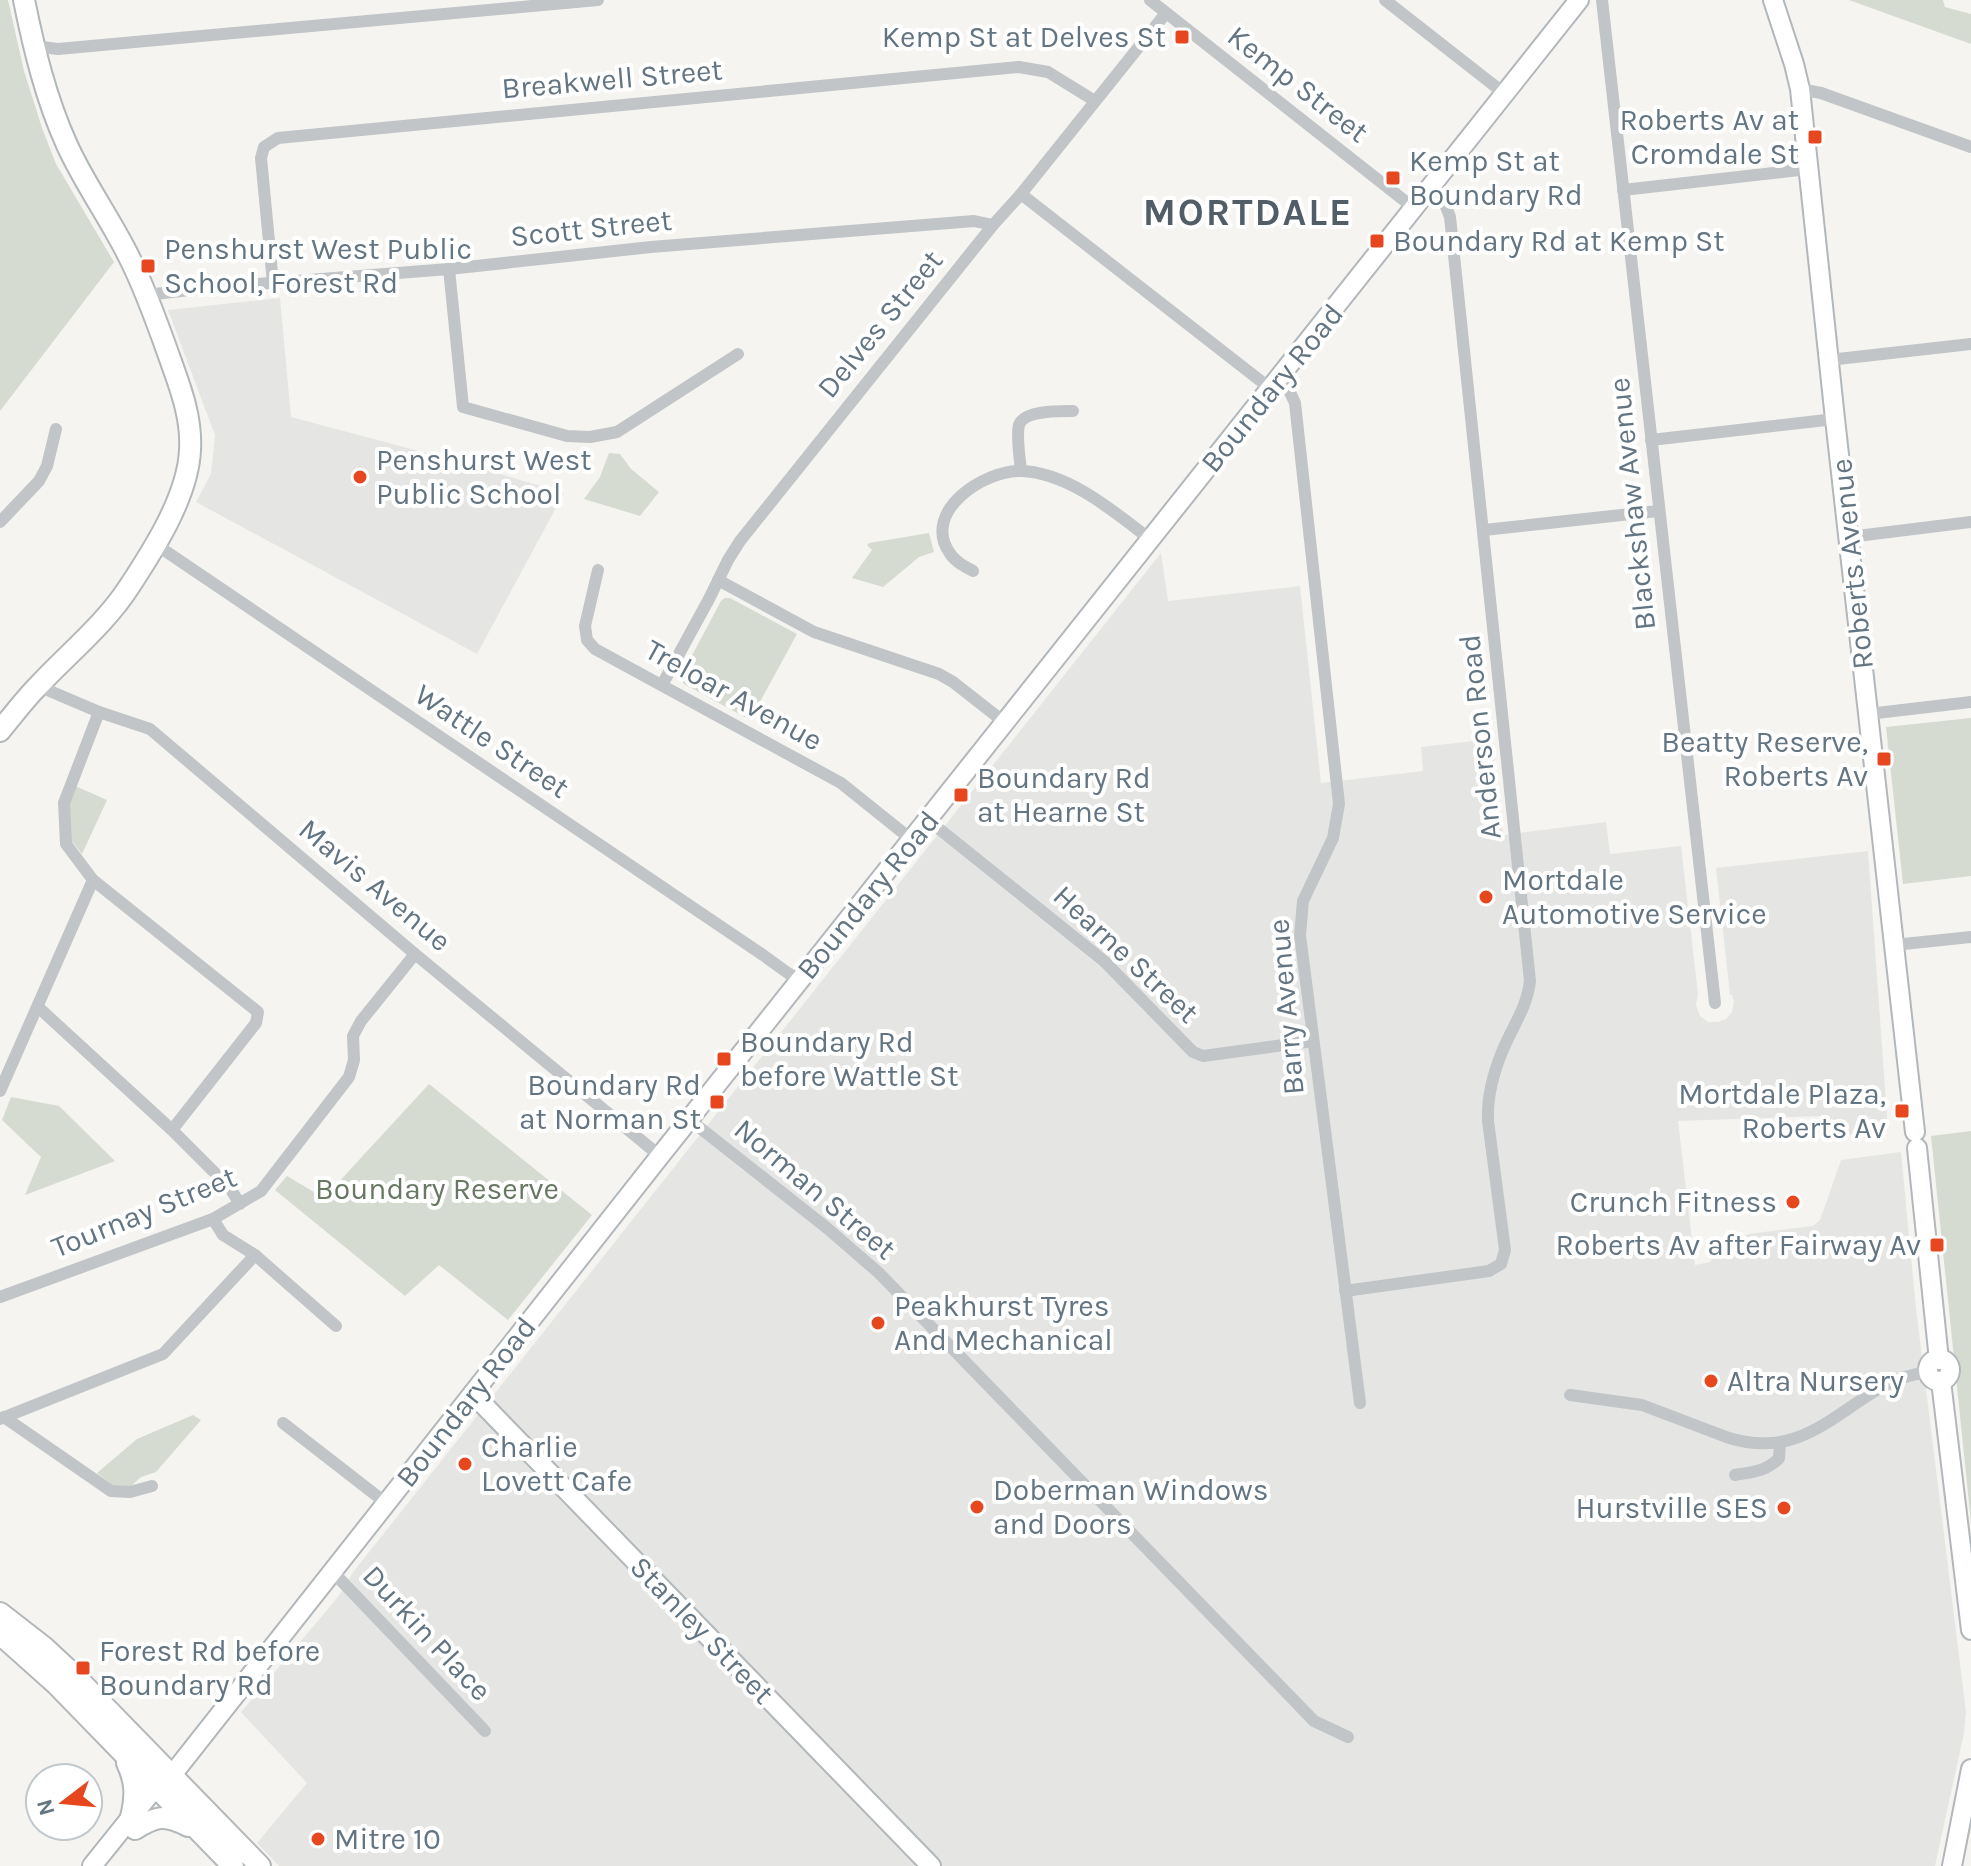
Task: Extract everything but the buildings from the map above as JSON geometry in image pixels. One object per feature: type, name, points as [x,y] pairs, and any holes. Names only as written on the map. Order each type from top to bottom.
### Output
[{"type":"main road","points":[[0,731],[117,603],[175,507],[190,453],[190,432],[182,393],[126,251],[80,173],[53,114],[24,0]]},
{"type":"main road","name":"Boundary Road","points":[[133,1823],[149,1795],[165,1783],[1579,0]]},
{"type":"main road","name":"Roberts Avenue","points":[[1773,0],[1800,89],[1916,1140],[1936,1370],[1971,1630]]},
{"type":"main road","name":"Stanley Street","points":[[473,1394],[931,1866]]},
{"type":"main road","points":[[0,1613],[73,1674],[165,1783],[202,1834],[233,1866]]},
{"type":"main road","points":[[0,1634],[50,1677],[120,1751],[165,1783],[260,1866]]},
{"type":"main road","points":[[105,1866],[133,1823],[135,1784],[120,1751]]},
{"type":"main road","points":[[1952,1866],[1971,1769]]},
{"type":"main road","points":[[92,1866],[133,1823],[163,1817],[179,1821],[202,1834]]},
{"type":"street","points":[[34,46],[58,49],[598,0]]},
{"type":"street","name":"Kemp Street","points":[[1150,0],[1415,209]]},
{"type":"street","points":[[1385,0],[1505,94]]},
{"type":"street","name":"Blackshaw Avenue","points":[[1602,0],[1715,1003]]},
{"type":"street","name":"Delves Street","points":[[662,685],[740,541],[1166,13]]},
{"type":"street","name":"Breakwell Street","points":[[273,283],[261,158],[264,147],[278,138],[1019,67],[1048,72],[1095,101]]},
{"type":"street","points":[[1800,89],[1821,93],[1971,147]]},
{"type":"street","points":[[1623,190],[1808,169]]},
{"type":"street","name":"Anderson Road","points":[[1345,1291],[1489,1271],[1501,1264],[1505,1255],[1488,1101],[1502,1052],[1523,1011],[1531,972],[1450,217],[1442,196],[1432,187]]},
{"type":"street","points":[[1021,194],[1275,384]]},
{"type":"street","name":"Scott Street","points":[[146,296],[651,247],[959,222],[978,221],[993,225]]},
{"type":"street","points":[[449,269],[463,407],[567,436],[603,435],[617,432],[738,354]]},
{"type":"street","points":[[1829,360],[1971,344]]},
{"type":"street","name":"Barry Avenue","points":[[1275,384],[1289,390],[1295,403],[1339,804],[1333,838],[1307,891],[1301,913],[1301,945],[1360,1403]]},
{"type":"street","points":[[1023,402],[1026,417]]},
{"type":"street","points":[[1021,471],[1018,429],[1021,421],[1053,411],[1073,411]]},
{"type":"street","points":[[1651,440],[1835,419]]},
{"type":"street","points":[[0,522],[39,481],[47,466],[56,429]]},
{"type":"street","points":[[973,571],[951,557],[945,546],[943,527],[949,512],[972,485],[990,477],[1021,471],[1045,476],[1080,490],[1107,506],[1151,540]]},
{"type":"street","points":[[1484,530],[1658,511]]},
{"type":"street","points":[[1849,537],[1971,522]]},
{"type":"street","name":"Wattle Street","points":[[155,544],[799,981]]},
{"type":"street","name":"Treloar Avenue","points":[[598,570],[585,626],[587,640],[595,649],[835,780],[912,840]]},
{"type":"street","points":[[718,580],[814,632],[939,674],[1004,722]]},
{"type":"street","name":"Mavis Avenue","points":[[38,686],[99,712],[150,729],[660,1156]]},
{"type":"street","points":[[1868,714],[1971,702]]},
{"type":"street","points":[[99,712],[64,803],[66,844],[93,880],[258,1012],[256,1023],[172,1130]]},
{"type":"street","name":"Hearne Street","points":[[928,820],[1104,961],[1193,1052],[1203,1056],[1313,1041]]},
{"type":"street","points":[[0,1091],[93,880]]},
{"type":"street","points":[[1894,945],[1971,937]]},
{"type":"street","name":"Tournay Street","points":[[0,1297],[213,1219],[261,1191],[349,1077],[354,1060],[353,1036],[361,1021],[415,954]]},
{"type":"street","points":[[38,1007],[172,1130],[230,1188],[240,1204]]},
{"type":"street","name":"Norman Street","points":[[690,1120],[879,1273],[1314,1721],[1348,1737]]},
{"type":"street","points":[[213,1219],[223,1235],[255,1255],[336,1326]]},
{"type":"street","points":[[2,1418],[163,1354],[255,1255]]},
{"type":"street","points":[[1570,1395],[1642,1405],[1741,1441],[1766,1444],[1780,1443],[1818,1429],[1888,1383],[1936,1370]]},
{"type":"street","points":[[2,1418],[111,1491],[130,1492],[152,1486]]},
{"type":"street","points":[[283,1423],[386,1503]]},
{"type":"street","points":[[1735,1475],[1757,1472],[1771,1465],[1779,1458],[1780,1443]]},
{"type":"street","name":"Durkin Place","points":[[332,1571],[485,1731]]},
{"type":"shaded area","name":"Penshurst West Public School","points":[[280,298],[291,417],[564,493],[477,654],[196,502],[211,474],[215,435],[168,310]]},
{"type":"shaded area","points":[[1161,553],[1168,601],[1300,586],[1321,783],[1423,771],[1421,747],[1492,739],[1503,835],[1606,822],[1610,854],[1681,846],[1698,994],[1696,1005],[1700,1016],[1708,1022],[1726,1019],[1732,1012],[1734,1002],[1730,995],[1716,868],[1868,851],[1888,1130],[1825,1138],[1822,1116],[1678,1121],[1695,1265],[1710,1262],[1714,1250],[1727,1247],[1748,1234],[1813,1226],[1820,1220],[1841,1160],[1901,1152],[1916,1308],[1966,1712],[1935,1866],[279,1866],[257,1843],[307,1783],[241,1712],[338,1597],[354,1571]]},
{"type":"green space","points":[[0,0],[8,0],[24,71],[56,164],[114,262],[0,411]]},
{"type":"green space","points":[[1849,0],[1943,0],[1945,7],[1971,14],[1971,44]]},
{"type":"green space","points":[[609,453],[620,454],[631,469],[659,492],[640,516],[584,499],[600,477]]},
{"type":"green space","points":[[929,533],[934,552],[919,557],[883,587],[852,578],[872,550],[867,545],[869,543]]},
{"type":"green space","points":[[725,598],[797,634],[750,720],[684,684],[680,678]]},
{"type":"green space","points":[[1971,718],[1971,876],[1903,884],[1886,727]]},
{"type":"green space","points":[[75,786],[107,800],[82,854],[71,840],[68,805]]},
{"type":"green space","name":"Boundary Reserve","points":[[429,1084],[592,1215],[508,1320],[439,1265],[405,1296],[275,1190],[287,1176],[324,1198]]},
{"type":"green space","points":[[11,1097],[59,1106],[115,1161],[25,1195],[41,1157],[2,1120]]},
{"type":"green space","points":[[1971,1131],[1971,1522],[1931,1136]]},
{"type":"green space","points":[[193,1415],[201,1420],[156,1472],[141,1477],[131,1486],[115,1487],[97,1473],[137,1439]]},
{"type":"place","name":"Kemp St at Delves St","points":[[1182,37]]},
{"type":"place","name":"Roberts Av at Cromdale St","points":[[1815,137]]},
{"type":"place","name":"Kemp St at Boundary Rd","points":[[1393,178]]},
{"type":"place","name":"Boundary Rd at Kemp St","points":[[1377,241]]},
{"type":"place","name":"Penshurst West Public School, Forest Rd","points":[[148,266]]},
{"type":"place","name":"Penshurst West Public School","points":[[360,477]]},
{"type":"place","name":"Beatty Reserve, Roberts Av","points":[[1884,759]]},
{"type":"place","name":"Boundary Rd at Hearne St","points":[[961,795]]},
{"type":"place","name":"Mortdale Automotive Service","points":[[1486,897]]},
{"type":"place","name":"Boundary Rd before Wattle St","points":[[724,1059]]},
{"type":"place","name":"Boundary Rd at Norman St","points":[[717,1102]]},
{"type":"place","name":"Mortdale Plaza, Roberts Av","points":[[1902,1111]]},
{"type":"place","name":"Crunch Fitness","points":[[1793,1202]]},
{"type":"place","name":"Roberts Av after Fairway Av","points":[[1937,1245]]},
{"type":"place","name":"Peakhurst Tyres And Mechanical","points":[[878,1323]]},
{"type":"place","name":"Altra Nursery","points":[[1711,1381]]},
{"type":"place","name":"Charlie Lovett Cafe","points":[[465,1464]]},
{"type":"place","name":"Doberman Windows and Doors","points":[[977,1507]]},
{"type":"place","name":"Hurstville SES","points":[[1784,1508]]},
{"type":"place","name":"Forest Rd before Boundary Rd","points":[[83,1668]]},
{"type":"place","name":"Mitre 10","points":[[318,1839]]},
{"type":"district","name":"MORTDALE","points":[[1248,212]]}]
